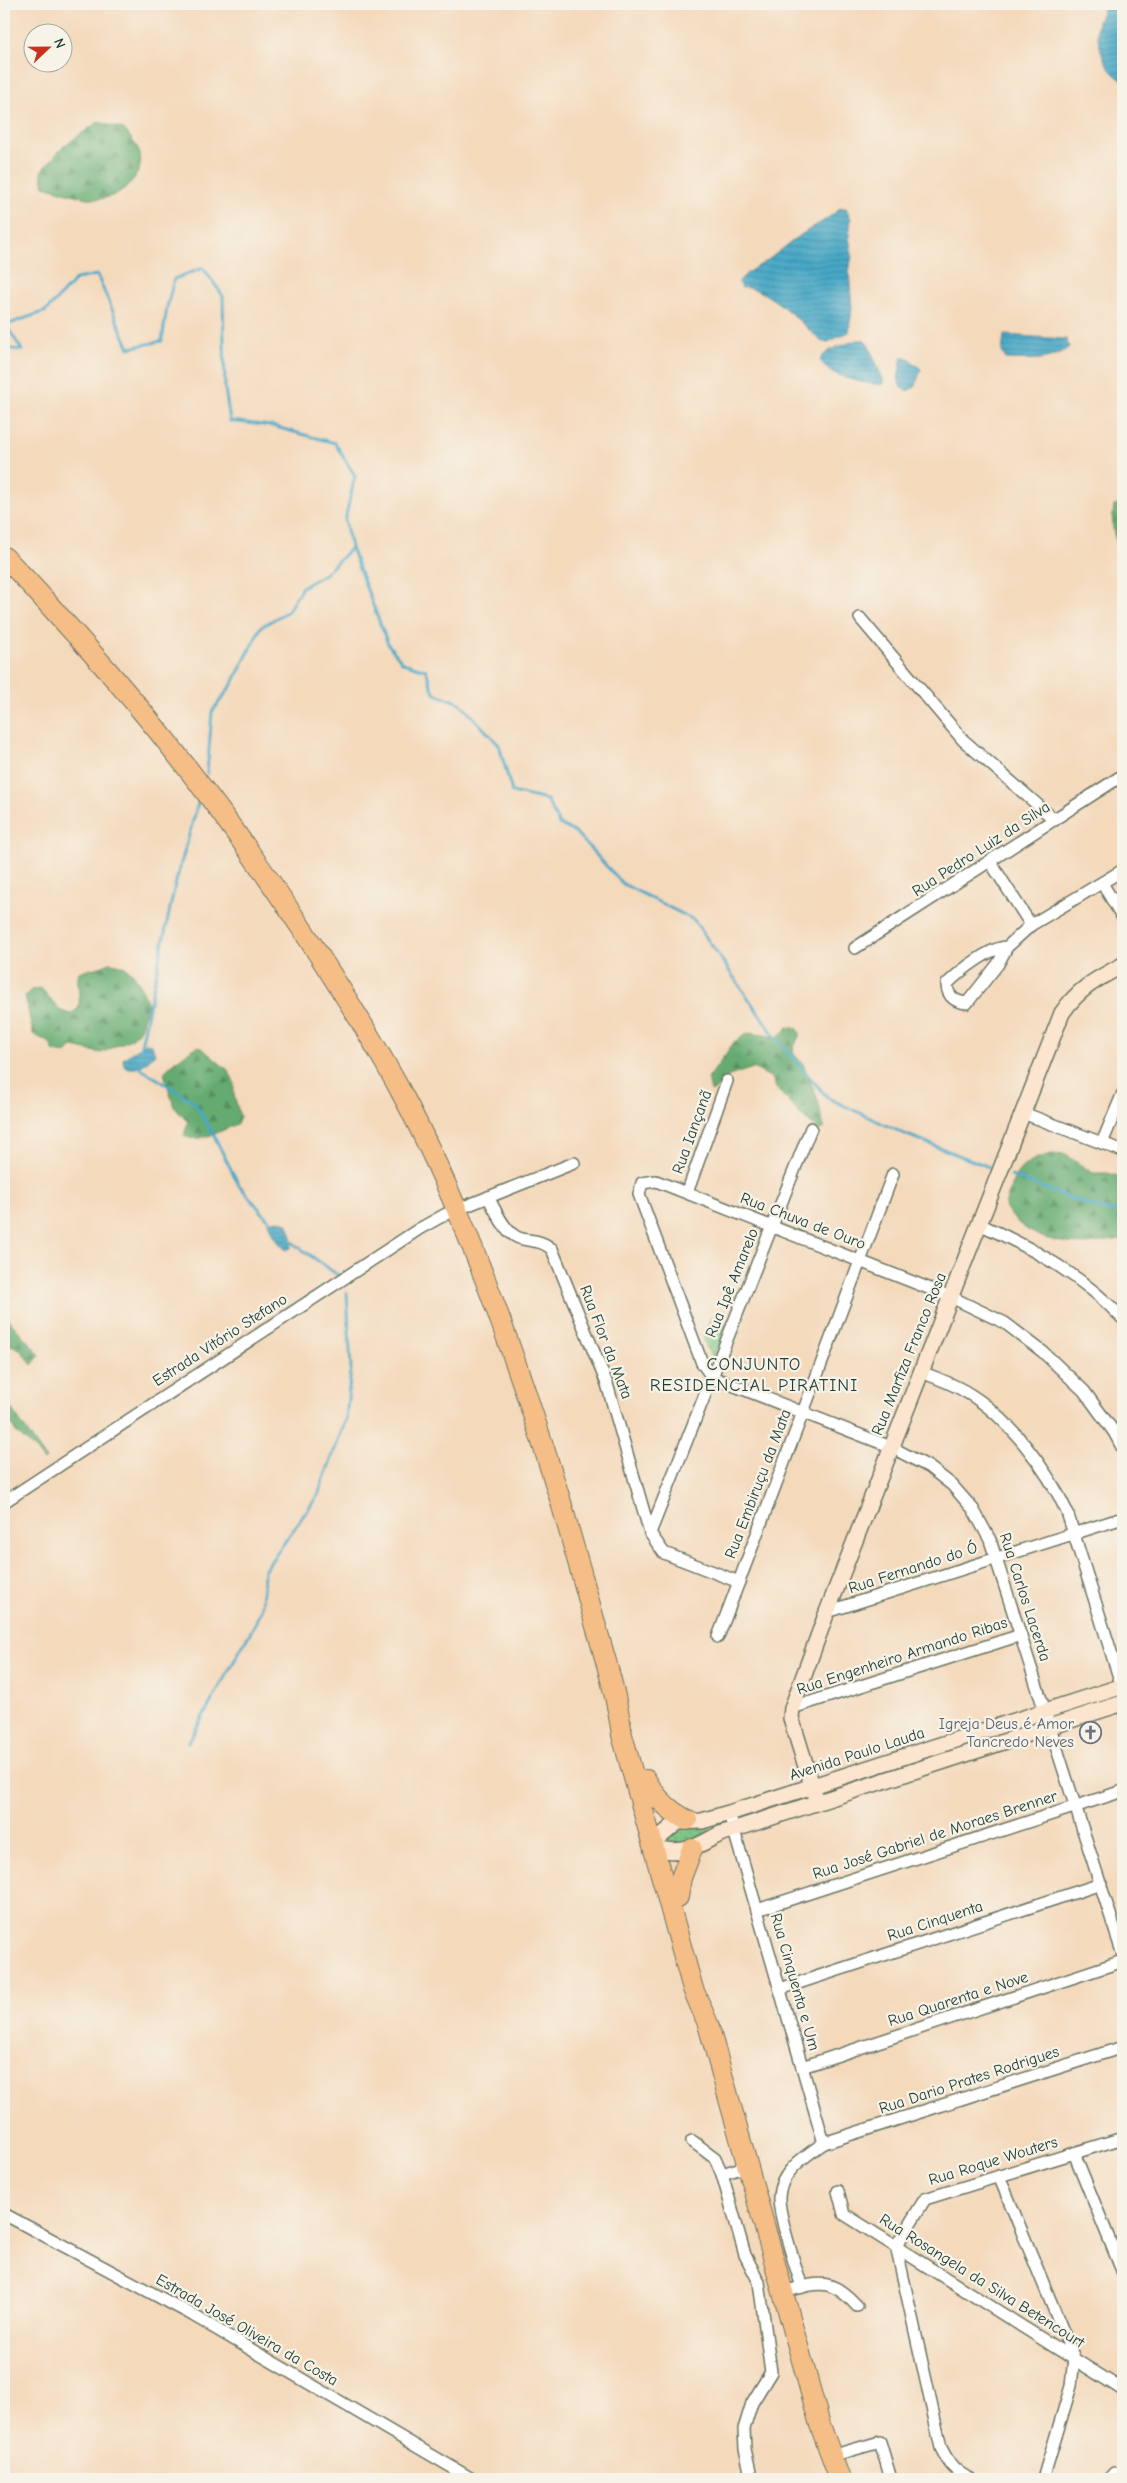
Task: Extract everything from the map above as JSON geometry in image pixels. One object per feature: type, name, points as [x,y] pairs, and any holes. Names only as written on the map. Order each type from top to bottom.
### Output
[{"type":"highway","points":[[4,557],[102,664],[190,768],[256,859],[368,1034],[409,1106],[457,1210],[542,1444],[618,1704],[622,1736],[678,1898],[703,1987],[708,2024]]},
{"type":"highway","points":[[618,1704],[632,1732],[646,1780],[693,1989],[708,2024],[748,2166],[788,2285],[820,2425],[840,2479]]},
{"type":"highway","points":[[646,1780],[666,1808],[687,1820]]},
{"type":"highway","points":[[678,1898],[680,1878],[692,1849]]},
{"type":"highway","points":[[820,2425],[821,2449],[828,2479]]},
{"type":"main road","name":"Rua Marfiza Franco Rosa","points":[[817,1802],[793,1728],[792,1708],[827,1612],[920,1371],[1066,1007],[1085,986],[1123,964]]},
{"type":"main road","name":"Avenida Paulo Lauda","points":[[1123,1688],[729,1813],[702,1821],[687,1820],[671,1826],[659,1844],[677,1852],[692,1849],[720,1834],[734,1829],[1123,1703]]},
{"type":"street","points":[[860,618],[963,740],[1055,820]]},
{"type":"street","name":"Rua Pedro Luiz da Silva","points":[[855,948],[1123,776]]},
{"type":"street","points":[[991,862],[1031,925]]},
{"type":"street","points":[[1007,947],[998,947],[989,952],[953,978],[947,984],[950,996],[955,1001],[967,1003],[998,964],[1007,947],[1031,925],[1123,870]]},
{"type":"street","points":[[1102,883],[1123,918]]},
{"type":"street","name":"Rua Iançanã","points":[[687,1193],[728,1081]]},
{"type":"street","points":[[1102,1143],[1123,1093]]},
{"type":"street","points":[[1023,1113],[1123,1151]]},
{"type":"street","name":"Rua Ipê Amarelo","points":[[650,1533],[811,1128]]},
{"type":"street","points":[[457,1210],[574,1163]]},
{"type":"street","name":"Rua Embiruçu da Mata","points":[[718,1637],[893,1174]]},
{"type":"street","name":"Rua Chuva de Ouro","points":[[712,1377],[702,1363],[639,1194],[642,1183],[656,1181],[951,1297],[1005,1323],[1043,1352],[1084,1391],[1114,1432],[1123,1449]]},
{"type":"street","name":"Rua Flor da Mata","points":[[488,1197],[508,1229],[516,1237],[545,1243],[555,1255],[607,1384],[650,1533],[664,1553],[739,1582]]},
{"type":"street","name":"Estrada Vitório Stefano","points":[[4,1502],[419,1229],[457,1210]]},
{"type":"street","points":[[979,1224],[1021,1243],[1061,1266],[1096,1293],[1123,1319]]},
{"type":"street","points":[[920,1371],[967,1392],[1002,1420],[1026,1446],[1054,1485],[1067,1512],[1123,1688]]},
{"type":"street","name":"Rua Carlos Lacerda","points":[[712,1377],[891,1447],[929,1467],[952,1485],[983,1523],[1050,1726]]},
{"type":"street","name":"Rua Fernando do Ó","points":[[827,1612],[1123,1518]]},
{"type":"street","name":"Rua Engenheiro Armando Ribas","points":[[792,1708],[1021,1636]]},
{"type":"street","points":[[1050,1726],[1123,1955]]},
{"type":"street","name":"Rua José Gabriel de Moraes Brenner","points":[[757,1910],[1123,1791]]},
{"type":"street","name":"Rua Cinquenta e Um","points":[[729,1813],[824,2143]]},
{"type":"street","name":"Rua Cinquenta","points":[[780,1989],[1100,1884]]},
{"type":"street","name":"Rua Quarenta e Nove","points":[[802,2067],[1123,1961]]},
{"type":"street","name":"Rua Dario Prates Rodrigues","points":[[788,2285],[779,2197],[787,2174],[805,2156],[824,2143],[1123,2047]]},
{"type":"street","name":"Rua Roque Wouters","points":[[896,2246],[925,2199],[1123,2138]]},
{"type":"street","points":[[692,2141],[716,2158],[745,2255],[758,2282],[771,2372],[752,2403],[744,2429],[750,2471]]},
{"type":"street","points":[[1074,2153],[1123,2273]]},
{"type":"street","points":[[722,2174],[748,2166]]},
{"type":"street","points":[[999,2176],[1074,2358],[1071,2386],[1043,2479]]},
{"type":"street","name":"Rua Rosangela da Silva Betencourt","points":[[838,2191],[844,2214],[1123,2390]]},
{"type":"street","name":"Estrada José Oliveira da Costa","points":[[4,2214],[189,2313],[472,2479]]},
{"type":"street","points":[[896,2246],[941,2448],[949,2464],[958,2473],[971,2479]]},
{"type":"street","points":[[758,2282],[833,2286],[842,2289],[856,2306]]},
{"type":"street","points":[[831,2456],[880,2442],[891,2479]]},
{"type":"street","points":[[1109,2479],[1114,2473],[1123,2474]]},
{"type":"green space","points":[[98,122],[124,129],[138,148],[141,160],[135,177],[122,191],[105,198],[96,199],[76,196],[44,186],[41,171],[64,146]]},
{"type":"green space","points":[[1123,503],[1123,556],[1115,537],[1113,520],[1114,506]]},
{"type":"green space","points":[[109,963],[117,964],[130,971],[142,989],[148,1004],[140,1029],[133,1038],[101,1053],[72,1047],[65,1054],[54,1052],[50,1043],[33,1034],[25,996],[32,989],[41,988],[61,1011],[70,1014],[78,1009],[79,972]]},
{"type":"green space","points":[[788,1027],[798,1029],[800,1034],[793,1049],[794,1054],[803,1064],[817,1097],[824,1128],[819,1131],[776,1088],[772,1078],[753,1068],[729,1076],[711,1092],[708,1079],[734,1042],[748,1033],[778,1037]]},
{"type":"green space","points":[[199,1046],[228,1070],[234,1082],[234,1095],[240,1117],[237,1124],[218,1133],[190,1138],[184,1136],[188,1122],[174,1107],[164,1073],[180,1058]]},
{"type":"green space","points":[[1051,1154],[1066,1155],[1093,1173],[1108,1173],[1121,1177],[1123,1181],[1123,1239],[1082,1244],[1055,1241],[1026,1229],[1011,1215],[1005,1206],[1014,1178],[1023,1166]]},
{"type":"green space","points":[[4,1315],[40,1355],[32,1365],[20,1349],[11,1345],[4,1351]]},
{"type":"green space","points":[[712,1317],[727,1324],[712,1361],[703,1337]]},
{"type":"green space","points":[[4,1398],[46,1459],[44,1461],[35,1449],[16,1432],[5,1412],[4,1416]]},
{"type":"green space","points":[[706,1825],[711,1827],[708,1832],[698,1839],[675,1845],[669,1845],[666,1842],[678,1830]]},
{"type":"water","points":[[1123,4],[1123,80],[1112,72],[1104,60],[1097,28],[1103,8]]},
{"type":"water","points":[[840,208],[846,208],[851,219],[849,237],[852,255],[849,272],[852,308],[849,332],[828,342],[822,342],[772,299],[751,288],[742,288],[738,283],[748,273]]},
{"type":"water","points":[[1004,335],[1066,339],[1069,347],[1047,358],[1006,359],[1002,352]]},
{"type":"water","points":[[857,340],[864,340],[868,344],[883,379],[883,385],[840,376],[832,372],[820,360],[836,347]]},
{"type":"water","points":[[902,357],[907,357],[921,369],[915,387],[907,391],[901,388],[898,379]]},
{"type":"water","points":[[145,1043],[152,1044],[155,1054],[137,1068],[124,1066],[123,1059]]},
{"type":"water","points":[[278,1220],[287,1223],[291,1233],[291,1248],[286,1250],[275,1237],[269,1222]]},
{"type":"waterway","points":[[4,348],[22,350],[6,325],[46,311],[76,279],[97,275],[129,348],[162,341],[167,307],[174,279],[203,268],[223,296],[225,389],[230,421],[272,426],[335,443],[355,476],[345,520],[351,548],[388,644],[403,663],[426,670],[434,693],[460,703],[499,745],[512,792],[547,800],[559,824],[576,833],[623,884],[694,920],[778,1041],[828,1098],[907,1135],[989,1167]]},
{"type":"waterway","points":[[207,773],[212,712],[233,683],[261,627],[288,611],[302,587],[325,574],[351,548]]},
{"type":"waterway","points":[[140,1050],[175,885],[200,796]]},
{"type":"waterway","points":[[140,1064],[140,1068],[194,1102],[211,1130],[239,1185],[272,1224]]},
{"type":"waterway","points":[[1011,1176],[1095,1207],[1123,1213]]},
{"type":"waterway","points":[[289,1240],[339,1276]]},
{"type":"waterway","points":[[188,1743],[255,1624],[262,1607],[264,1571],[318,1495],[346,1419],[351,1369],[347,1293]]},
{"type":"place","name":"Igreja Deus é Amor Tancredo Neves","points":[[1090,1733]]},
{"type":"district","name":"CONJUNTO RESIDENCIAL PIRATINI","points":[[754,1374]]}]
